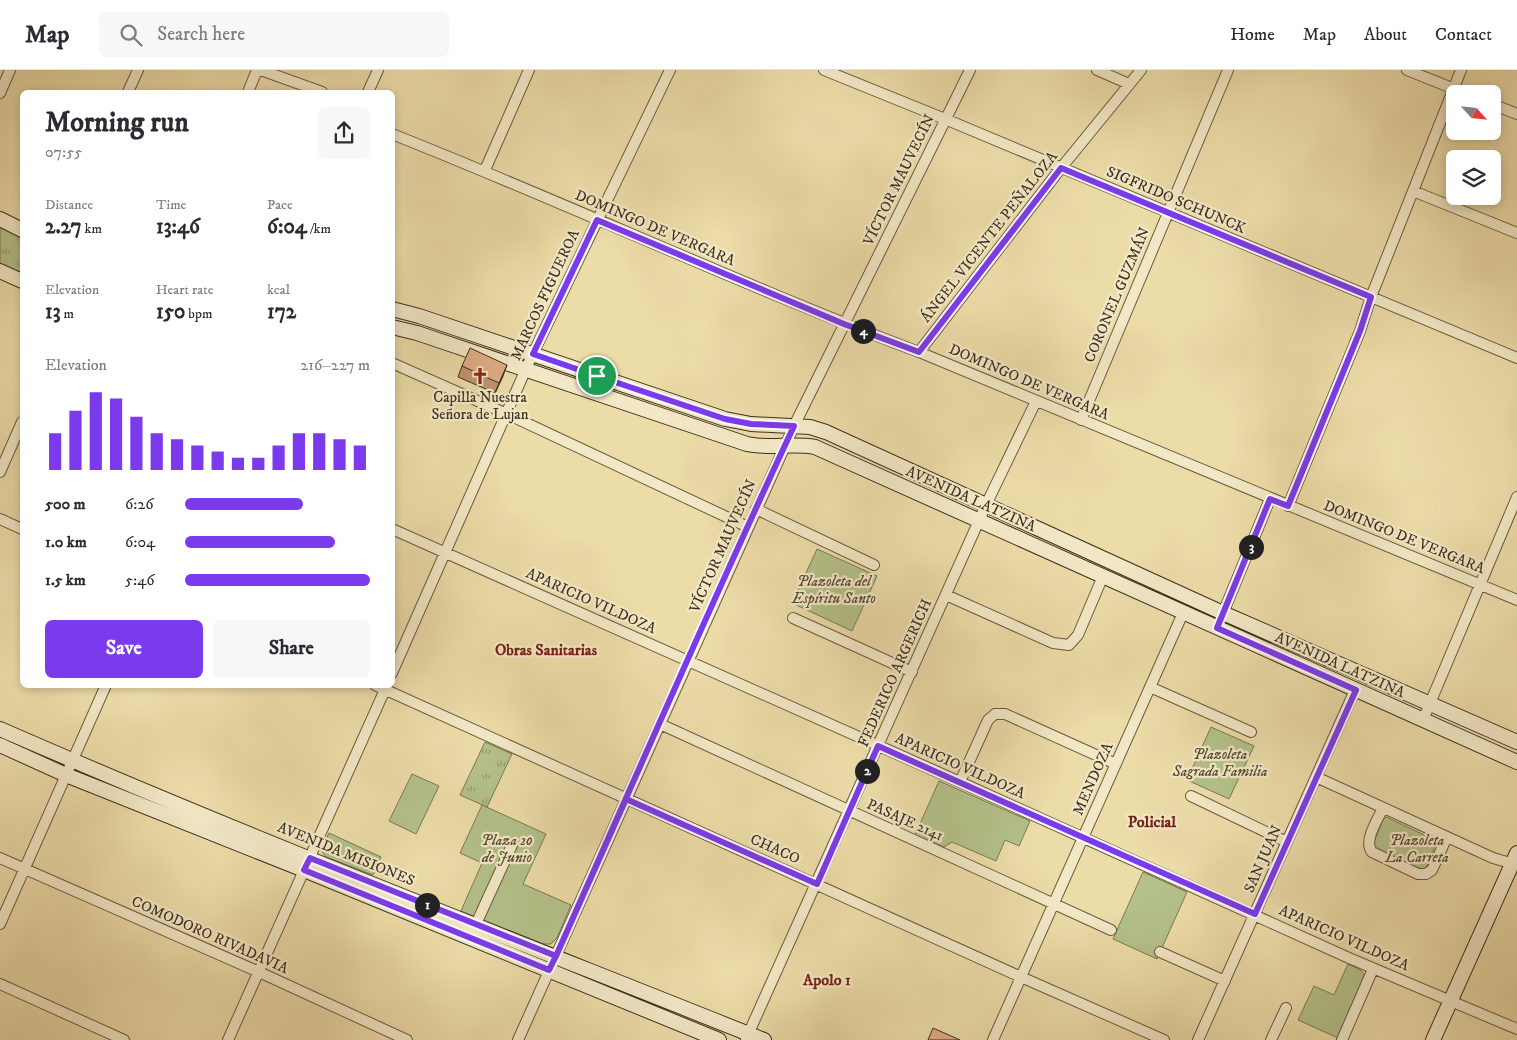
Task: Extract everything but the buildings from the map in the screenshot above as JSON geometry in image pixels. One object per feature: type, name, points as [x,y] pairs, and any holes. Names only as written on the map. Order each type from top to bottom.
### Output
[{"type":"street","points":[[0,93],[10,70]]},
{"type":"street","points":[[129,90],[138,70]]},
{"type":"street","points":[[249,90],[257,70]]},
{"type":"street","points":[[261,70],[316,90]]},
{"type":"street","points":[[369,90],[378,70]]},
{"type":"street","points":[[485,170],[529,70]]},
{"type":"street","name":"MARCOS FIGUEROA","points":[[395,666],[533,354],[670,70]]},
{"type":"street","name":"SIGFRIDO SCHUNCK","points":[[824,70],[1517,358]]},
{"type":"street","name":"VÍCTOR MAUVECÍN","points":[[518,1040],[784,447],[970,70]]},
{"type":"street","points":[[1097,70],[1129,84]]},
{"type":"street","name":"ÁNGEL VICENTE PEÑALOZA","points":[[919,352],[1061,168],[1141,70]]},
{"type":"street","name":"CORONEL GUZMÁN","points":[[1081,420],[1228,70]]},
{"type":"street","points":[[1407,70],[1446,85]]},
{"type":"street","points":[[1454,85],[1461,70]]},
{"type":"street","points":[[1288,506],[1360,331],[1371,297],[1446,106]]},
{"type":"street","points":[[1501,108],[1517,114]]},
{"type":"street","name":"DOMINGO DE VERGARA","points":[[395,135],[485,170],[597,220],[844,324],[919,352],[1517,600]]},
{"type":"street","points":[[1414,190],[1517,233]]},
{"type":"street","points":[[0,219],[20,229]]},
{"type":"street","points":[[0,271],[20,280]]},
{"type":"street","name":"AVENIDA LATZINA","points":[[395,310],[420,316],[725,419],[751,424],[810,427],[826,432],[1224,613],[1517,742]]},
{"type":"street","name":"AVENIDA LATZINA","points":[[395,328],[418,333],[747,444],[763,447],[784,447],[798,444],[815,447],[1517,762]]},
{"type":"street","points":[[395,364],[507,414],[748,527]]},
{"type":"street","name":"FEDERICO ARGERICH","points":[[747,1037],[986,505],[1036,401]]},
{"type":"street","points":[[0,472],[20,427]]},
{"type":"street","points":[[1423,720],[1517,496]]},
{"type":"street","points":[[1217,628],[1270,499]]},
{"type":"street","points":[[756,509],[874,565]]},
{"type":"street","points":[[0,519],[20,528]]},
{"type":"street","name":"APARICIO VILDOZA","points":[[395,530],[1255,914],[1373,969],[1517,1028]]},
{"type":"street","points":[[946,595],[1053,644],[1069,645],[1078,634],[1103,576]]},
{"type":"street","name":"MENDOZA","points":[[993,1040],[1183,613]]},
{"type":"street","points":[[793,618],[912,672]]},
{"type":"street","points":[[1150,687],[1250,732]]},
{"type":"street","points":[[0,924],[105,688]]},
{"type":"street","points":[[228,1040],[386,688]]},
{"type":"street","name":"CHACO","points":[[388,688],[626,799],[1164,1040]]},
{"type":"street","name":"SAN JUAN","points":[[1198,1040],[1356,690]]},
{"type":"street","points":[[960,782],[988,720],[995,714],[1005,714],[1116,764]]},
{"type":"street","name":"PASAJE 2141","points":[[660,724],[1111,930]]},
{"type":"street","name":"AVENIDA MISIONES","points":[[0,729],[549,970],[719,1040]]},
{"type":"street","name":"AVENIDA MISIONES","points":[[0,745],[66,774],[307,864],[476,924],[747,1037],[764,1040]]},
{"type":"street","points":[[1316,777],[1493,858],[1515,861],[1433,1040]]},
{"type":"street","points":[[1192,796],[1288,842]]},
{"type":"street","points":[[1383,808],[1368,841],[1368,848],[1372,852],[1418,874],[1426,874],[1432,870],[1448,837]]},
{"type":"street","points":[[476,924],[514,843]]},
{"type":"street","name":"COMODORO RIVADAVIA","points":[[0,858],[407,1040]]},
{"type":"street","points":[[1160,952],[1225,980]]},
{"type":"street","points":[[1342,1040],[1373,969]]},
{"type":"street","points":[[0,984],[124,1040]]},
{"type":"street","points":[[1271,1040],[1286,1008]]},
{"type":"green space","points":[[0,225],[20,234],[20,275],[0,266]]},
{"type":"green space","name":"Plazoleta del Espíritu Santo","points":[[817,549],[877,576],[852,631],[792,603]]},
{"type":"green space","name":"Plazoleta Sagrada Familia","points":[[1211,727],[1254,746],[1229,799],[1187,780]]},
{"type":"green space","points":[[485,742],[512,754],[487,807],[460,795]]},
{"type":"green space","points":[[412,774],[439,786],[416,834],[389,821]]},
{"type":"green space","points":[[939,781],[1030,821],[1019,846],[1005,840],[996,861],[952,842],[944,847],[915,835]]},
{"type":"green space","name":"Plaza 20 de Junio","points":[[482,805],[546,834],[523,884],[571,905],[557,938],[551,944],[543,944],[461,911],[482,863],[460,853]]},
{"type":"green space","name":"Plazoleta La Carreta","points":[[1386,817],[1437,841],[1424,869],[1375,848],[1373,845],[1383,819]]},
{"type":"green space","points":[[329,833],[381,857],[373,875],[326,857],[322,852]]},
{"type":"green space","points":[[1143,872],[1187,892],[1157,959],[1113,939]]},
{"type":"green space","points":[[1348,964],[1362,971],[1365,979],[1338,1038],[1298,1020],[1314,986],[1334,995]]},
{"type":"place","name":"Capilla Nuestra Señora de Lujan","points":[[480,376]]},
{"type":"district","name":"Obras Sanitarias","points":[[546,650]]},
{"type":"district","name":"Policial","points":[[1152,822]]},
{"type":"district","name":"Apolo 1","points":[[827,980]]},
{"type":"route","points":[[597,376],[533,354],[597,220],[844,324],[919,352],[1061,168],[1371,297],[1360,331],[1288,506],[1270,499],[1217,628],[1356,690],[1255,914],[878,746],[817,884],[626,799],[579,904],[556,956],[553,963],[549,970],[304,870],[310,858],[556,956],[603,851],[626,799],[643,761],[794,426],[751,424],[725,419],[597,376]]}]
